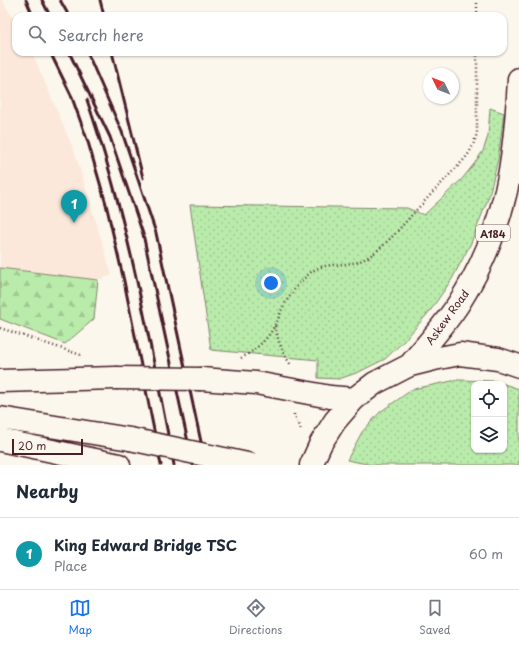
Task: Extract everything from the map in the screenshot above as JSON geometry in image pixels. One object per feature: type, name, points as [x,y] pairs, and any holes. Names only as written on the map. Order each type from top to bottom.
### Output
[{"type":"main road","name":"Askew Road","points":[[410,365],[458,305],[473,279],[498,222],[506,191],[513,149],[519,79]]},
{"type":"main road","points":[[311,465],[335,421],[354,399],[375,383],[410,365],[460,354],[498,359],[519,366]]},
{"type":"main road","points":[[0,381],[116,378],[201,379],[256,383],[330,397],[354,399]]},
{"type":"main road","points":[[0,418],[130,439],[252,465]]},
{"type":"main road","points":[[0,440],[119,465]]},
{"type":"path","points":[[477,12],[478,0]]},
{"type":"path","points":[[239,359],[248,355],[266,338],[275,325],[294,290],[303,279],[312,271],[323,266],[359,261],[368,257],[379,249],[393,236],[469,154],[477,133],[477,56]]},
{"type":"path","points":[[275,325],[278,339],[291,366]]},
{"type":"path","points":[[0,328],[83,355]]},
{"type":"shaded area","points":[[0,0],[2,0],[12,16],[12,56],[34,56],[75,153],[112,275],[98,280],[0,268]]},
{"type":"green space","points":[[490,108],[504,113],[498,159],[489,196],[471,243],[452,279],[430,311],[404,341],[385,359],[359,372],[339,379],[318,378],[318,360],[211,350],[190,205],[407,208],[424,215],[462,179],[483,151],[488,136]]},
{"type":"green space","points":[[0,268],[98,280],[94,319],[65,344],[0,319]]},
{"type":"green space","points":[[457,380],[495,381],[471,381],[471,453],[507,453],[507,385],[519,389],[519,465],[372,465],[347,460],[362,432],[380,412],[413,389]]},
{"type":"railway","points":[[26,0],[31,12]]},
{"type":"railway","points":[[42,0],[48,12]]},
{"type":"railway","points":[[60,0],[67,12]]},
{"type":"railway","points":[[100,0],[103,12]]},
{"type":"railway","points":[[52,56],[71,95],[88,142],[106,204],[124,281],[161,465]]},
{"type":"railway","points":[[71,56],[110,137],[143,234],[193,465]]},
{"type":"railway","points":[[89,56],[122,132],[156,233],[206,465]]},
{"type":"railway","points":[[113,56],[143,178]]},
{"type":"railway","points":[[87,100],[115,190],[137,281],[174,465]]},
{"type":"place","name":"King Edward Bridge TSC","points":[[74,223]]}]
